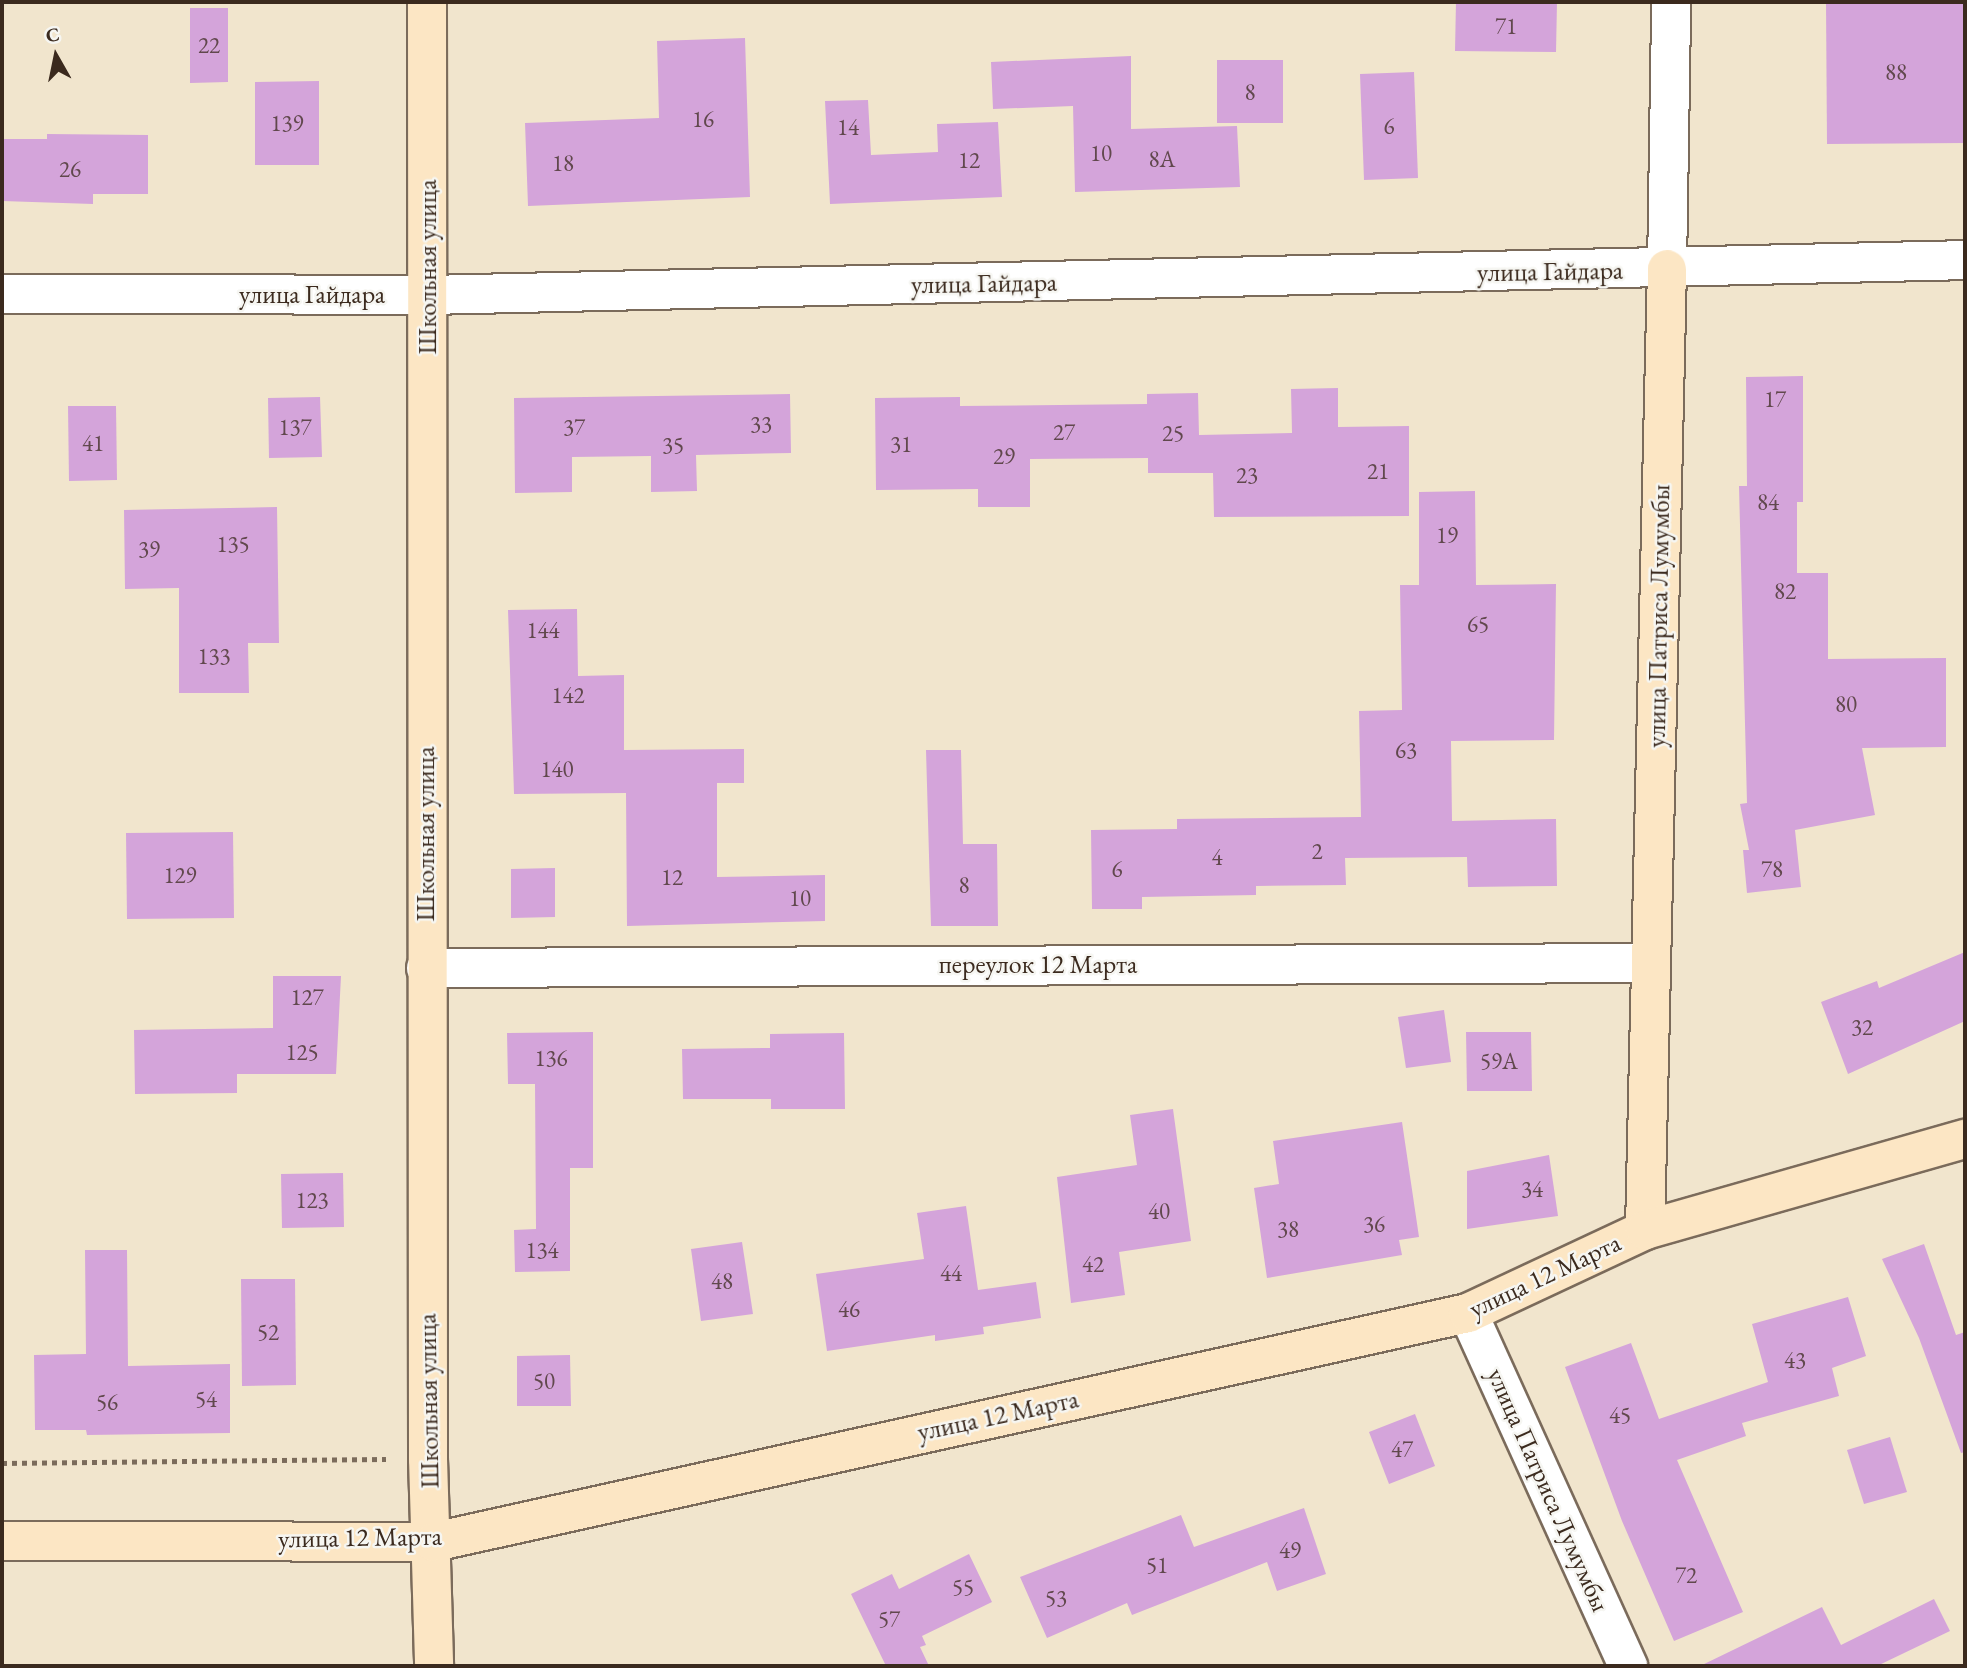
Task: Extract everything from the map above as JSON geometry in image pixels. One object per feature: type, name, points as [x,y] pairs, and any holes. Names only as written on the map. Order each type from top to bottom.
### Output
[{"type":"street","name":"Школьная улица","points":[[427,2],[428,1459],[434,1542],[435,1666]]},
{"type":"street","name":"улица Патриса Лумумбы","points":[[1645,1230],[1671,2]]},
{"type":"street","name":"улица Гайдара","points":[[2,294],[428,295],[1667,269],[1965,260]]},
{"type":"street","name":"переулок 12 Марта","points":[[426,968],[1651,963]]},
{"type":"street","name":"улица 12 Марта","points":[[2,1541],[434,1542],[1468,1313],[1645,1230],[1965,1139]]},
{"type":"street","name":"улица Патриса Лумумбы","points":[[1468,1313],[1628,1666]]},
{"type":"path","points":[[2,1463],[428,1459]]},
{"type":"building","points":[[1456,2],[1557,2],[1556,52],[1455,51]]},
{"type":"building","points":[[1826,2],[1965,2],[1965,143],[1827,144]]},
{"type":"building","points":[[190,8],[228,8],[228,82],[190,83]]},
{"type":"building","points":[[745,38],[750,197],[528,206],[525,123],[659,118],[657,41]]},
{"type":"building","points":[[1131,56],[1131,129],[1237,126],[1240,187],[1075,192],[1073,106],[993,109],[991,62]]},
{"type":"building","points":[[1217,60],[1283,60],[1283,123],[1217,123]]},
{"type":"building","points":[[1414,72],[1418,178],[1364,180],[1360,74]]},
{"type":"building","points":[[319,81],[319,165],[255,165],[255,82]]},
{"type":"building","points":[[868,100],[871,155],[938,152],[937,124],[998,122],[1002,197],[830,204],[825,101]]},
{"type":"building","points":[[47,134],[148,135],[148,194],[93,194],[93,204],[2,201],[2,139],[47,139]]},
{"type":"building","points":[[1803,376],[1803,502],[1797,502],[1797,573],[1828,573],[1828,659],[1946,658],[1946,747],[1862,748],[1875,815],[1795,830],[1801,887],[1747,893],[1743,850],[1749,850],[1740,804],[1747,803],[1739,486],[1747,486],[1746,377]]},
{"type":"building","points":[[1338,388],[1338,427],[1409,426],[1409,516],[1214,517],[1213,473],[1148,473],[1148,458],[1030,459],[1030,507],[978,507],[978,489],[876,490],[875,398],[960,397],[960,406],[1147,404],[1147,394],[1198,393],[1199,435],[1292,433],[1291,389]]},
{"type":"building","points":[[790,394],[791,453],[696,455],[697,491],[651,492],[651,456],[572,457],[572,492],[515,493],[514,398]]},
{"type":"building","points":[[320,397],[322,457],[269,458],[268,398]]},
{"type":"building","points":[[68,406],[116,406],[117,480],[69,481]]},
{"type":"building","points":[[1475,491],[1476,585],[1556,584],[1554,740],[1451,741],[1452,821],[1556,819],[1557,886],[1468,887],[1467,857],[1345,858],[1346,885],[1256,886],[1256,895],[1142,897],[1142,909],[1092,909],[1091,830],[1177,829],[1177,819],[1361,817],[1359,711],[1402,710],[1400,585],[1419,585],[1419,492]]},
{"type":"building","points":[[277,507],[279,643],[248,643],[249,693],[179,693],[179,588],[125,589],[124,510]]},
{"type":"building","points":[[577,609],[578,676],[624,675],[624,750],[744,749],[744,783],[717,783],[717,877],[825,875],[825,921],[627,926],[626,793],[514,794],[508,610]]},
{"type":"building","points":[[926,750],[961,750],[963,844],[997,844],[998,926],[931,926]]},
{"type":"building","points":[[233,832],[234,918],[127,919],[126,833]]},
{"type":"building","points":[[555,868],[555,917],[511,918],[511,869]]},
{"type":"building","points":[[1965,952],[1965,1021],[1848,1074],[1821,1002],[1877,981],[1879,988]]},
{"type":"building","points":[[273,976],[341,976],[336,1074],[237,1074],[237,1093],[135,1094],[134,1030],[273,1028]]},
{"type":"building","points":[[1444,1010],[1451,1062],[1406,1068],[1398,1017]]},
{"type":"building","points":[[593,1032],[593,1168],[570,1168],[570,1271],[515,1272],[514,1230],[536,1229],[535,1084],[508,1084],[507,1033]]},
{"type":"building","points":[[1466,1032],[1531,1032],[1532,1091],[1467,1091]]},
{"type":"building","points":[[844,1033],[845,1109],[771,1109],[771,1099],[683,1099],[682,1049],[770,1048],[770,1034]]},
{"type":"building","points":[[1173,1109],[1191,1241],[1119,1252],[1125,1295],[1071,1303],[1057,1177],[1137,1165],[1130,1115]]},
{"type":"building","points":[[1402,1122],[1419,1237],[1399,1240],[1402,1255],[1267,1278],[1254,1188],[1279,1184],[1273,1141]]},
{"type":"building","points":[[1549,1155],[1558,1216],[1467,1229],[1467,1171]]},
{"type":"building","points":[[343,1173],[344,1227],[282,1228],[281,1174]]},
{"type":"building","points":[[966,1206],[978,1290],[1036,1282],[1041,1318],[983,1327],[984,1334],[935,1341],[935,1335],[827,1351],[816,1274],[924,1259],[917,1213]]},
{"type":"building","points":[[742,1242],[753,1314],[701,1321],[691,1249]]},
{"type":"building","points":[[1924,1244],[1956,1335],[1965,1332],[1965,1452],[1961,1453],[1919,1338],[1882,1259]]},
{"type":"building","points":[[85,1250],[127,1250],[128,1366],[230,1364],[230,1433],[87,1435],[86,1430],[35,1430],[34,1355],[86,1354]]},
{"type":"building","points":[[241,1279],[295,1279],[296,1385],[242,1386]]},
{"type":"building","points":[[1848,1297],[1866,1356],[1832,1368],[1839,1396],[1742,1423],[1746,1436],[1677,1460],[1743,1612],[1674,1641],[1622,1521],[1565,1367],[1631,1343],[1659,1419],[1768,1382],[1752,1324]]},
{"type":"building","points":[[570,1355],[571,1406],[517,1406],[517,1356]]},
{"type":"building","points":[[1415,1414],[1435,1466],[1389,1484],[1369,1432]]},
{"type":"building","points":[[1890,1437],[1907,1492],[1864,1504],[1847,1450]]},
{"type":"building","points":[[1304,1508],[1326,1574],[1277,1591],[1267,1562],[1132,1615],[1127,1603],[1047,1638],[1020,1577],[1181,1515],[1194,1547]]},
{"type":"building","points":[[969,1554],[992,1602],[922,1636],[926,1645],[920,1647],[929,1666],[886,1666],[851,1594],[892,1574],[899,1589]]},
{"type":"building","points":[[1934,1599],[1950,1631],[1877,1666],[1700,1666],[1822,1607],[1841,1645]]}]
